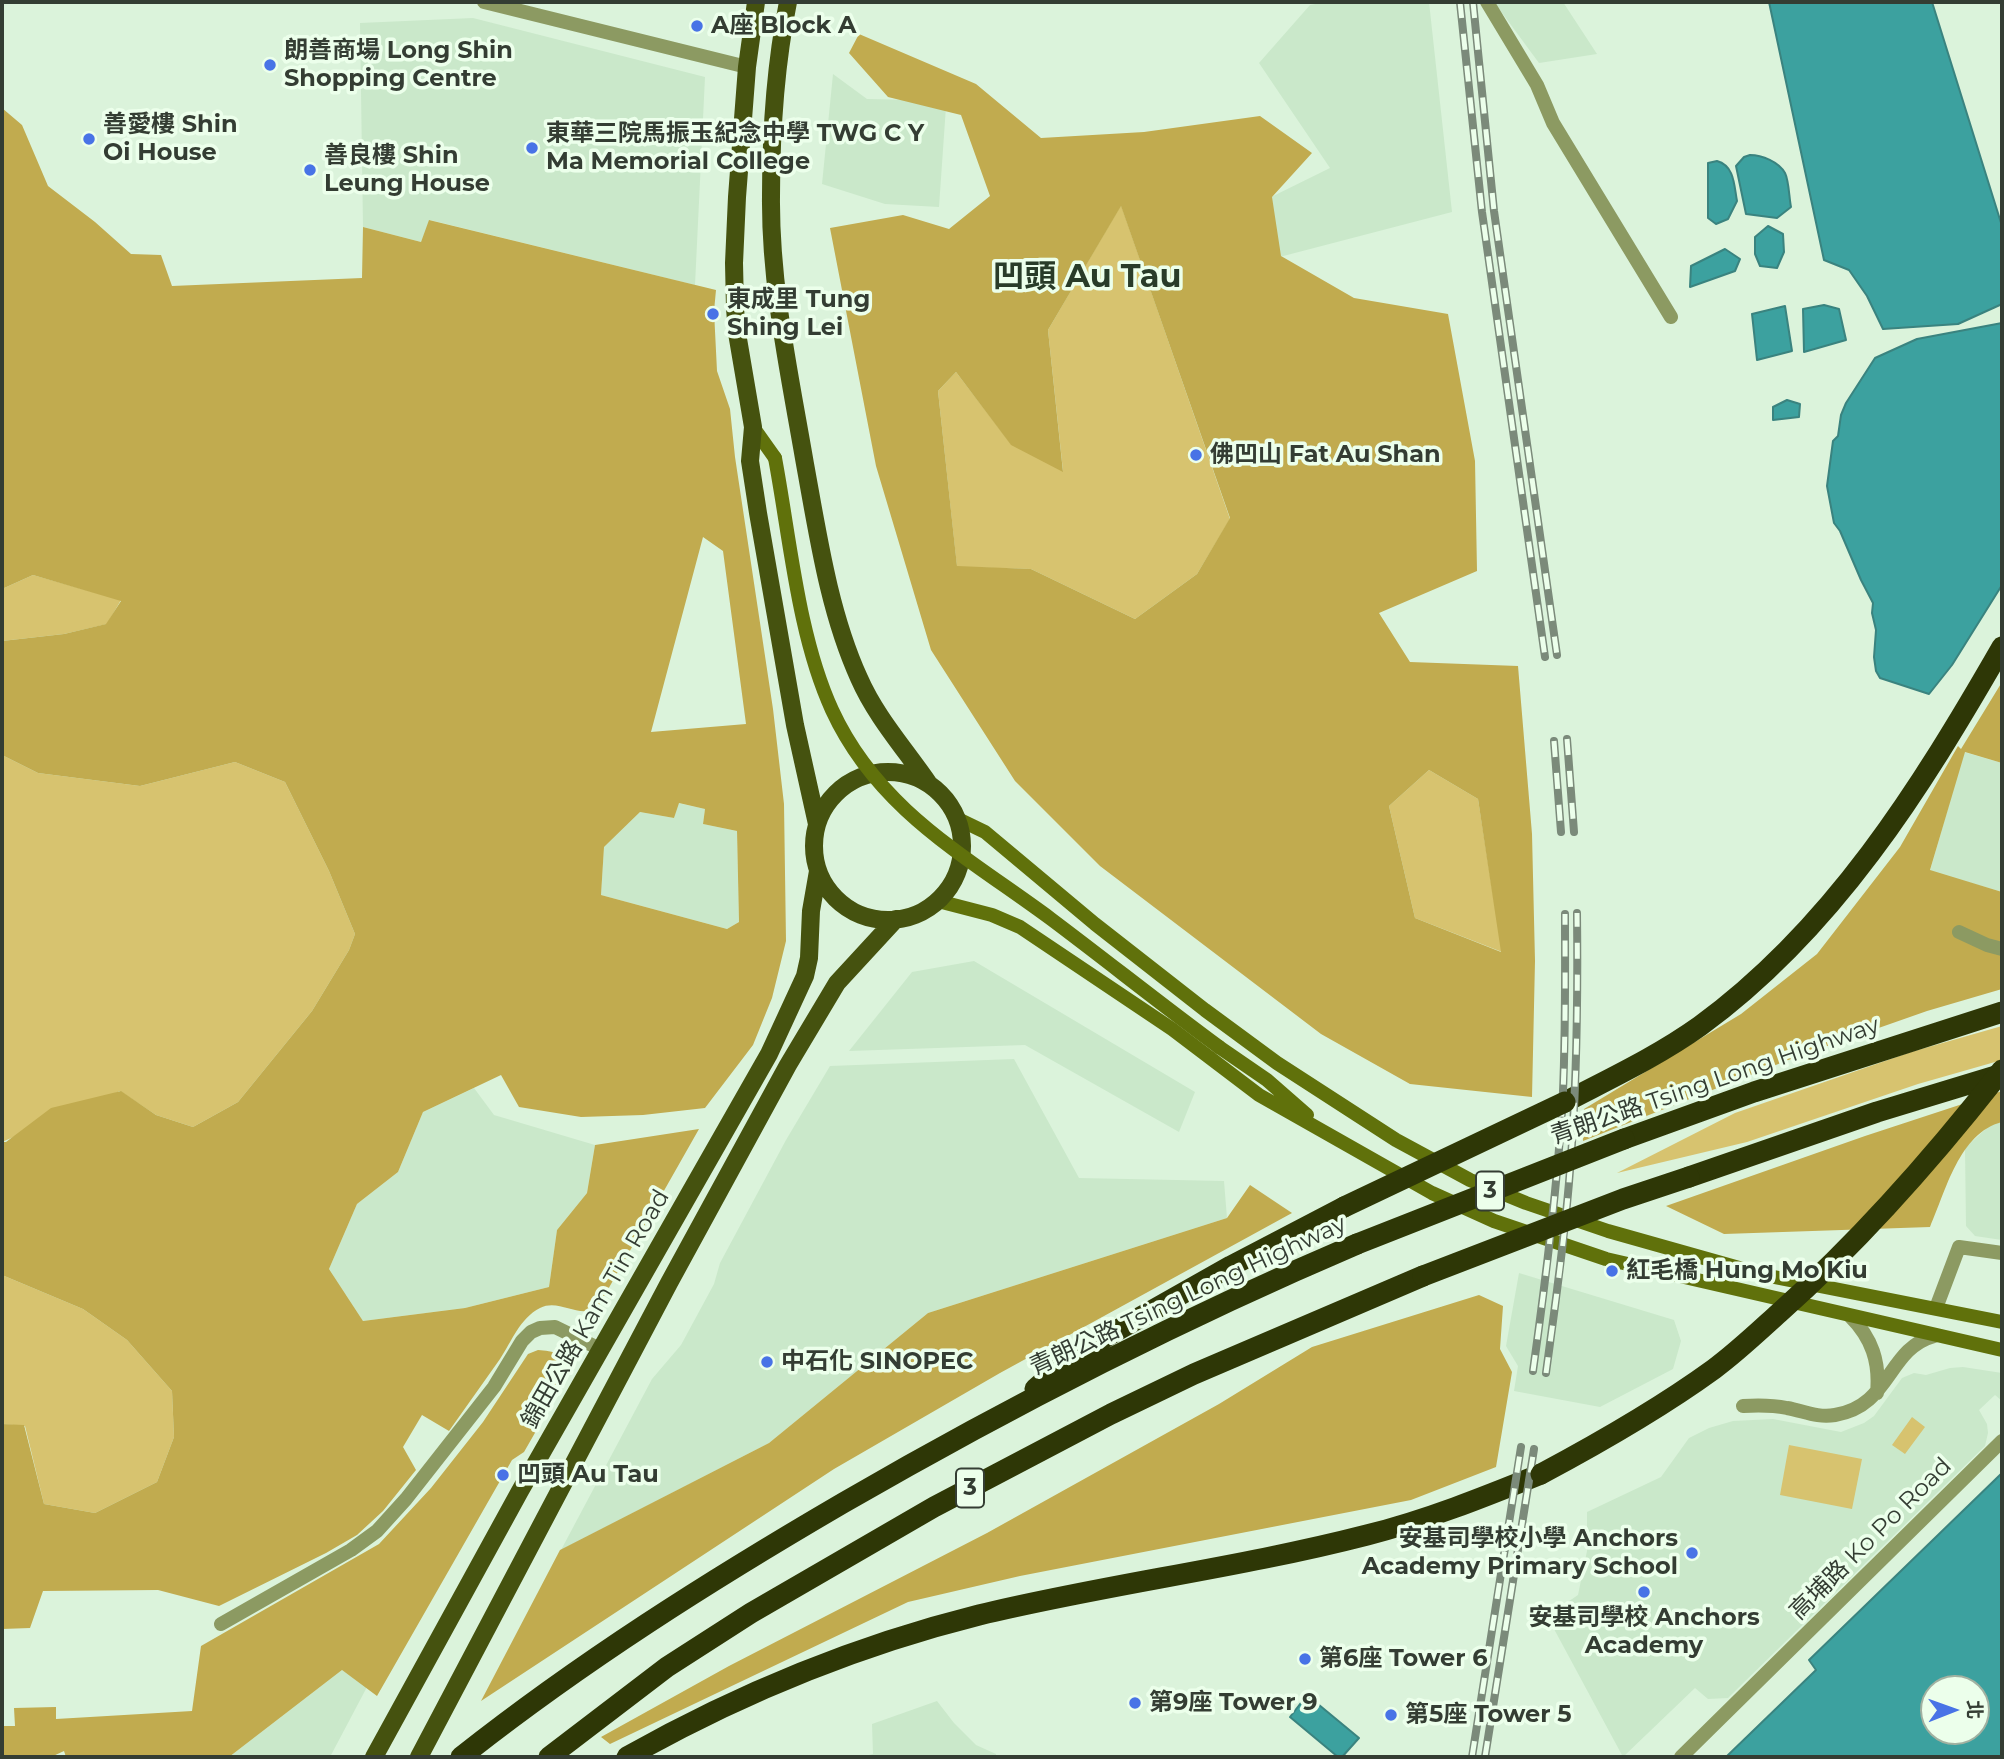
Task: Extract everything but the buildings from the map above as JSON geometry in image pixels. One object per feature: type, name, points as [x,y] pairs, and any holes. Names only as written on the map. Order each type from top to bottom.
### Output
[{"type":"highway","points":[[1012,1409],[1067,1361],[1162,1305],[1386,1186],[1635,1066],[1697,1028],[1771,969],[1833,901],[1887,831],[2002,647]]},
{"type":"highway","name":"青朗公路 Tsing Long Highway","points":[[461,1757],[500,1726],[657,1616],[836,1507],[1012,1409],[1248,1291],[1357,1244],[1624,1139],[1754,1092],[2002,1012]]},
{"type":"highway","points":[[627,1757],[754,1692],[810,1669],[909,1635],[992,1613],[1283,1555],[1368,1535],[1476,1500],[1541,1474],[1672,1399],[1742,1346],[1807,1288],[1884,1211],[1951,1136],[2002,1072]]},
{"type":"highway","name":"3","points":[[549,1757],[688,1654],[835,1563],[934,1507],[1194,1374],[1423,1276],[1623,1199],[2002,1072]]},
{"type":"main road","points":[[756,2],[747,67],[734,263],[737,333],[753,426],[750,461],[758,513],[795,725],[817,824]]},
{"type":"main road","points":[[788,2],[777,81],[771,198],[780,314],[817,529],[844,643],[860,681],[894,736],[929,784],[945,800],[956,818],[962,847],[952,882],[938,901],[919,913],[896,919],[869,918],[839,902],[818,871],[814,840],[817,824],[828,803],[840,789],[863,776],[894,772],[929,784]]},
{"type":"main road","points":[[753,426],[775,458],[805,629],[825,694],[845,736],[867,769],[922,826],[1267,1080],[1321,1129]]},
{"type":"main road","points":[[956,818],[985,832],[1106,933],[1278,1063],[1396,1140],[1470,1180],[1526,1203],[1682,1253],[1764,1275],[2002,1322]]},
{"type":"main road","name":"錦田公路 Kam Tin Road","points":[[374,1757],[520,1491],[769,1054],[796,999],[809,958],[811,911],[818,871]]},
{"type":"main road","points":[[938,901],[992,915],[1020,927],[1172,1030],[1259,1095],[1432,1193],[1494,1221],[1606,1259],[2002,1350]]},
{"type":"main road","name":"錦田公路 Kam Tin Road","points":[[419,1757],[669,1283],[788,1065],[836,983],[896,919]]},
{"type":"street","points":[[484,2],[747,67]]},
{"type":"street","points":[[1486,2],[1538,85],[1553,123],[1671,317]]},
{"type":"street","points":[[1959,932],[2002,949]]},
{"type":"street","points":[[1936,1308],[1959,1247],[2002,1253]]},
{"type":"street","points":[[1850,1316],[1862,1329],[1873,1350],[1878,1369],[1877,1393]]},
{"type":"street","points":[[221,1624],[351,1550],[377,1531],[471,1417],[494,1387],[522,1341],[531,1332],[555,1327],[602,1350]]},
{"type":"street","points":[[1743,1406],[1766,1405],[1810,1415],[1835,1415],[1859,1407],[1877,1393],[1906,1351],[1919,1341],[1934,1336]]},
{"type":"street","name":"高埔路 Ko Po Road","points":[[1681,1757],[2002,1441]]},
{"type":"shaded area","points":[[1326,2],[1429,2],[1452,212],[1268,260],[1259,203],[1330,168],[1259,63],[1310,5]]},
{"type":"shaded area","points":[[1494,2],[1563,2],[1597,54],[1539,63]]},
{"type":"shaded area","name":"東華三院馬振玉紀念中學 TWG C Y Ma Memorial College","points":[[473,18],[705,77],[695,285],[430,220],[421,242],[363,227],[360,23]]},
{"type":"shaded area","points":[[859,34],[976,84],[1041,138],[1144,132],[1260,116],[1312,153],[1272,197],[1281,256],[1354,298],[1448,314],[1475,461],[1477,571],[1379,613],[1410,662],[1518,666],[1532,834],[1535,961],[1532,1097],[1410,1084],[1321,1034],[1100,866],[1015,781],[931,650],[876,466],[830,228],[903,215],[949,229],[990,196],[961,115],[888,97],[849,53]],"holes":[[[1121,206],[1230,518],[1197,574],[1135,619],[1031,569],[957,566],[938,391],[956,372],[1011,445],[1063,472],[1048,330]],[[1429,770],[1478,799],[1501,952],[1415,918],[1389,806]]]},
{"type":"shaded area","points":[[833,74],[867,99],[916,100],[947,92],[939,207],[885,204],[822,184]]},
{"type":"shaded area","points":[[2,108],[22,125],[48,186],[131,254],[161,255],[172,286],[362,278],[363,227],[421,242],[429,220],[716,290],[714,311],[717,371],[730,409],[784,804],[786,941],[772,998],[753,1045],[705,1108],[643,1115],[581,1117],[519,1107],[501,1075],[423,1112],[398,1172],[357,1204],[329,1269],[363,1321],[465,1308],[549,1287],[557,1230],[587,1193],[595,1145],[699,1129],[598,1307],[584,1311],[555,1305],[533,1312],[449,1431],[422,1415],[403,1447],[416,1470],[383,1511],[357,1535],[219,1606],[158,1590],[43,1591],[30,1628],[2,1629],[2,1424],[24,1425],[44,1504],[95,1513],[157,1482],[174,1437],[172,1391],[127,1340],[83,1309],[2,1275],[2,1142],[6,1142],[51,1108],[121,1091],[156,1115],[193,1127],[238,1102],[312,1011],[349,950],[355,934],[329,871],[285,782],[235,762],[140,786],[38,773],[2,755],[2,641],[64,634],[106,624],[121,601],[33,575],[2,589]],"holes":[[[703,537],[723,551],[746,724],[651,732]],[[679,803],[705,809],[703,824],[737,831],[739,922],[727,929],[601,895],[604,847],[640,812],[674,818]]]},
{"type":"shaded area","points":[[1121,205],[1230,519],[1197,574],[1135,619],[1031,569],[957,567],[938,391],[956,372],[1011,444],[1063,471],[1048,330]]},
{"type":"shaded area","points":[[33,575],[121,600],[107,624],[64,634],[2,641],[2,589]]},
{"type":"shaded area","points":[[2002,682],[2002,763],[1965,752],[1930,870],[2002,892],[2002,989],[1927,1011],[1796,1057],[1583,1141],[1584,1109],[1741,1014],[1817,954],[1900,847],[1958,746],[1961,749]]},
{"type":"shaded area","points":[[1964,752],[2002,763],[2002,892],[1930,871]]},
{"type":"shaded area","points":[[2,755],[38,773],[140,786],[235,762],[285,782],[329,871],[355,934],[349,950],[312,1011],[238,1102],[193,1127],[156,1115],[120,1091],[2,1142]]},
{"type":"shaded area","points":[[1429,770],[1478,799],[1502,952],[1415,918],[1389,806]]},
{"type":"shaded area","points":[[678,803],[705,809],[703,824],[737,831],[739,922],[727,929],[601,895],[604,847],[640,812],[674,818]]},
{"type":"shaded area","points":[[974,961],[1195,1092],[1179,1132],[1025,1045],[849,1051],[912,972]]},
{"type":"shaded area","points":[[2002,1026],[2002,1060],[1918,1084],[1747,1142],[1617,1173],[1735,1113],[1911,1052]]},
{"type":"shaded area","points":[[1014,1059],[1079,1178],[1224,1181],[1227,1218],[928,1313],[769,1443],[561,1550],[652,1379],[681,1345],[714,1284],[720,1263],[786,1140],[830,1066]]},
{"type":"shaded area","points":[[474,1088],[494,1115],[595,1145],[587,1193],[557,1230],[549,1287],[465,1308],[363,1321],[329,1269],[357,1204],[398,1172],[423,1112]]},
{"type":"shaded area","points":[[2002,1091],[2002,1122],[1987,1128],[1965,1151],[1948,1181],[1930,1227],[1724,1234],[1666,1206],[1865,1136]]},
{"type":"shaded area","points":[[2002,1122],[2002,1240],[1975,1236],[1966,1226],[1965,1148],[1990,1125]]},
{"type":"shaded area","points":[[1250,1185],[1292,1213],[1000,1373],[834,1469],[481,1701],[560,1550],[769,1443],[928,1313],[1227,1218]]},
{"type":"shaded area","points":[[1519,1273],[1674,1320],[1681,1341],[1673,1369],[1600,1407],[1514,1391],[1518,1366],[1506,1346]]},
{"type":"shaded area","points":[[2,1275],[83,1309],[127,1340],[172,1391],[174,1437],[157,1482],[95,1513],[44,1504],[25,1426],[2,1424]]},
{"type":"shaded area","points":[[1479,1295],[1503,1306],[1500,1349],[1512,1372],[1496,1467],[1411,1500],[1020,1576],[908,1602],[610,1744],[601,1737],[729,1666],[987,1533],[1219,1404],[1312,1347]]},
{"type":"shaded area","points":[[538,1350],[563,1357],[571,1370],[524,1452],[512,1460],[377,1696],[342,1670],[229,1757],[66,1757],[64,1751],[51,1757],[2,1757],[2,1726],[15,1726],[14,1708],[56,1707],[56,1719],[192,1711],[201,1646],[379,1544],[431,1488],[483,1422],[528,1354]]},
{"type":"shaded area","name":"安基司學校 Anchors Academy","points":[[1963,1367],[2002,1373],[2002,1401],[1995,1395],[1979,1410],[1987,1424],[1985,1446],[1728,1698],[1708,1699],[1695,1688],[1623,1757],[1547,1616],[1578,1595],[1587,1551],[1587,1512],[1661,1477],[1689,1438],[1709,1428],[1733,1421],[1773,1419],[1841,1432],[1874,1416],[1902,1378],[1914,1373],[1926,1375]]},
{"type":"shaded area","points":[[1912,1417],[1925,1427],[1905,1454],[1892,1445]]},
{"type":"shaded area","points":[[1789,1445],[1862,1459],[1852,1509],[1780,1495]]},
{"type":"shaded area","points":[[342,1670],[367,1687],[330,1757],[229,1757]]},
{"type":"shaded area","points":[[937,1701],[976,1745],[996,1754],[996,1757],[860,1757],[873,1754],[872,1724]]},
{"type":"water","points":[[1769,2],[1932,2],[2002,226],[2002,304],[1958,324],[1883,329],[1867,296],[1849,270],[1824,260]]},
{"type":"water","points":[[1750,155],[1770,160],[1785,173],[1791,207],[1777,218],[1746,214],[1736,166],[1744,157]]},
{"type":"water","points":[[1717,161],[1730,172],[1737,201],[1728,219],[1716,224],[1708,218],[1708,163]]},
{"type":"water","points":[[1768,226],[1783,234],[1784,252],[1777,268],[1760,266],[1755,254],[1755,237]]},
{"type":"water","points":[[1725,249],[1740,259],[1735,271],[1690,287],[1691,266]]},
{"type":"water","points":[[1824,305],[1839,309],[1846,340],[1804,352],[1803,309]]},
{"type":"water","points":[[1785,306],[1792,351],[1757,360],[1752,314]]},
{"type":"water","points":[[2002,323],[2002,585],[1952,665],[1929,694],[1880,678],[1876,671],[1873,603],[1834,523],[1827,486],[1833,441],[1838,436],[1846,403],[1875,358],[1917,339]]},
{"type":"water","points":[[1787,400],[1800,404],[1799,417],[1773,420],[1773,407]]},
{"type":"water","points":[[2002,1473],[2002,1757],[1726,1757],[1816,1670],[1809,1660]]},
{"type":"water","points":[[1307,1695],[1359,1738],[1342,1757],[1338,1757],[1290,1717]]},
{"type":"railway","points":[[1460,2],[1482,212],[1545,657]]},
{"type":"railway","points":[[1473,2],[1494,211],[1557,655]]},
{"type":"railway","points":[[1567,739],[1574,832]]},
{"type":"railway","points":[[1554,741],[1561,832]]},
{"type":"railway","points":[[1546,1373],[1563,1246],[1572,1138],[1577,913]]},
{"type":"railway","points":[[1533,1371],[1550,1241],[1562,1111],[1565,914]]},
{"type":"railway","points":[[1472,1757],[1521,1447]]},
{"type":"railway","points":[[1485,1757],[1534,1449]]},
{"type":"place","name":"A座 Block A","points":[[697,26]]},
{"type":"place","name":"朗善商場 Long Shin Shopping Centre","points":[[270,65]]},
{"type":"place","name":"善愛樓 Shin Oi House","points":[[89,139]]},
{"type":"place","name":"東華三院馬振玉紀念中學 TWG C Y Ma Memorial College","points":[[532,148]]},
{"type":"place","name":"善良樓 Shin Leung House","points":[[310,170]]},
{"type":"place","name":"東成里 Tung Shing Lei","points":[[713,314]]},
{"type":"place","name":"佛凹山 Fat Au Shan","points":[[1196,455]]},
{"type":"place","name":"紅毛橋 Hung Mo Kiu","points":[[1612,1271]]},
{"type":"place","name":"中石化 SINOPEC","points":[[767,1362]]},
{"type":"place","name":"凹頭 Au Tau","points":[[503,1475]]},
{"type":"place","name":"安基司學校小學 Anchors Academy Primary School","points":[[1692,1553]]},
{"type":"place","name":"安基司學校 Anchors Academy","points":[[1644,1592]]},
{"type":"place","name":"第6座 Tower 6","points":[[1305,1659]]},
{"type":"place","name":"第9座 Tower 9","points":[[1135,1703]]},
{"type":"place","name":"第5座 Tower 5","points":[[1391,1715]]},
{"type":"district","name":"凹頭 Au Tau","points":[[1087,278]]}]
